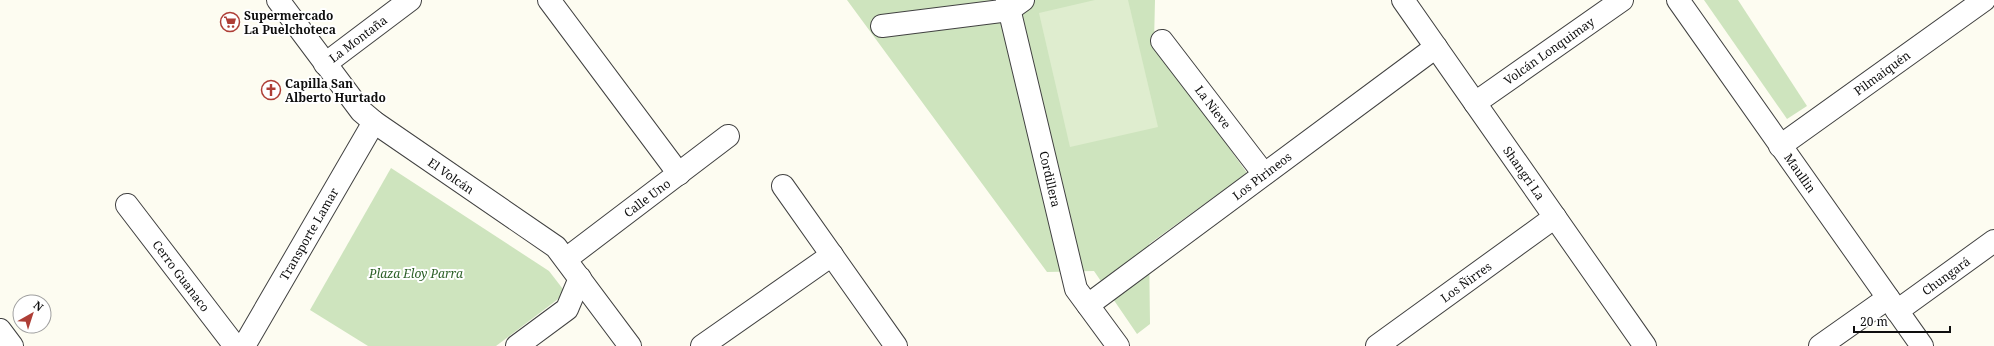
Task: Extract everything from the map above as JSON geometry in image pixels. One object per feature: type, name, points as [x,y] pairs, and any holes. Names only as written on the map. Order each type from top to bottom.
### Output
[{"type":"street","name":"El Volcán","points":[[278,0],[361,111],[374,122],[556,247],[630,346]]},
{"type":"street","name":"La Montaña","points":[[325,64],[410,0]]},
{"type":"street","points":[[549,0],[679,174]]},
{"type":"street","name":"Shangri La","points":[[1403,0],[1645,346]]},
{"type":"street","name":"Volcán Lonquimay","points":[[1475,103],[1622,0]]},
{"type":"street","name":"Maullin","points":[[1678,0],[1922,346]]},
{"type":"street","name":"Pilmaiquén","points":[[1780,146],[1984,0]]},
{"type":"street","points":[[882,26],[1013,3]]},
{"type":"street","name":"Cordillera","points":[[1013,3],[1076,289],[1118,346]]},
{"type":"street","name":"La Nieve","points":[[1162,41],[1264,174]]},
{"type":"street","name":"Los Pirineos","points":[[1088,305],[1436,47]]},
{"type":"street","name":"Transporte Lamar","points":[[244,346],[374,122]]},
{"type":"street","name":"Calle Uno","points":[[566,259],[728,136]]},
{"type":"street","points":[[783,186],[896,346]]},
{"type":"street","name":"Cerro Guanaco","points":[[127,205],[235,346]]},
{"type":"street","name":"Los Ñirres","points":[[1376,346],[1555,217]]},
{"type":"street","name":"Chungará","points":[[1820,346],[1893,305],[1994,241]]},
{"type":"street","points":[[702,346],[832,255]]},
{"type":"street","points":[[517,346],[567,309],[580,278]]},
{"type":"street","points":[[0,330],[12,346]]},
{"type":"green space","points":[[847,0],[1155,0],[1154,43],[1247,173],[1149,244],[1150,324],[1137,334],[1094,271],[1047,272]]},
{"type":"green space","points":[[1095,0],[1128,0],[1158,127],[1070,147],[1039,13]]},
{"type":"green space","points":[[1704,0],[1738,0],[1807,106],[1787,119]]},
{"type":"green space","name":"Plaza Eloy Parra","points":[[391,168],[549,271],[566,293],[496,346],[368,346],[310,310]]},
{"type":"place","name":"Supermercado La Puelchoteca","points":[[230,22]]},
{"type":"place","name":"Capilla San Alberto Hurtado","points":[[271,90]]}]
